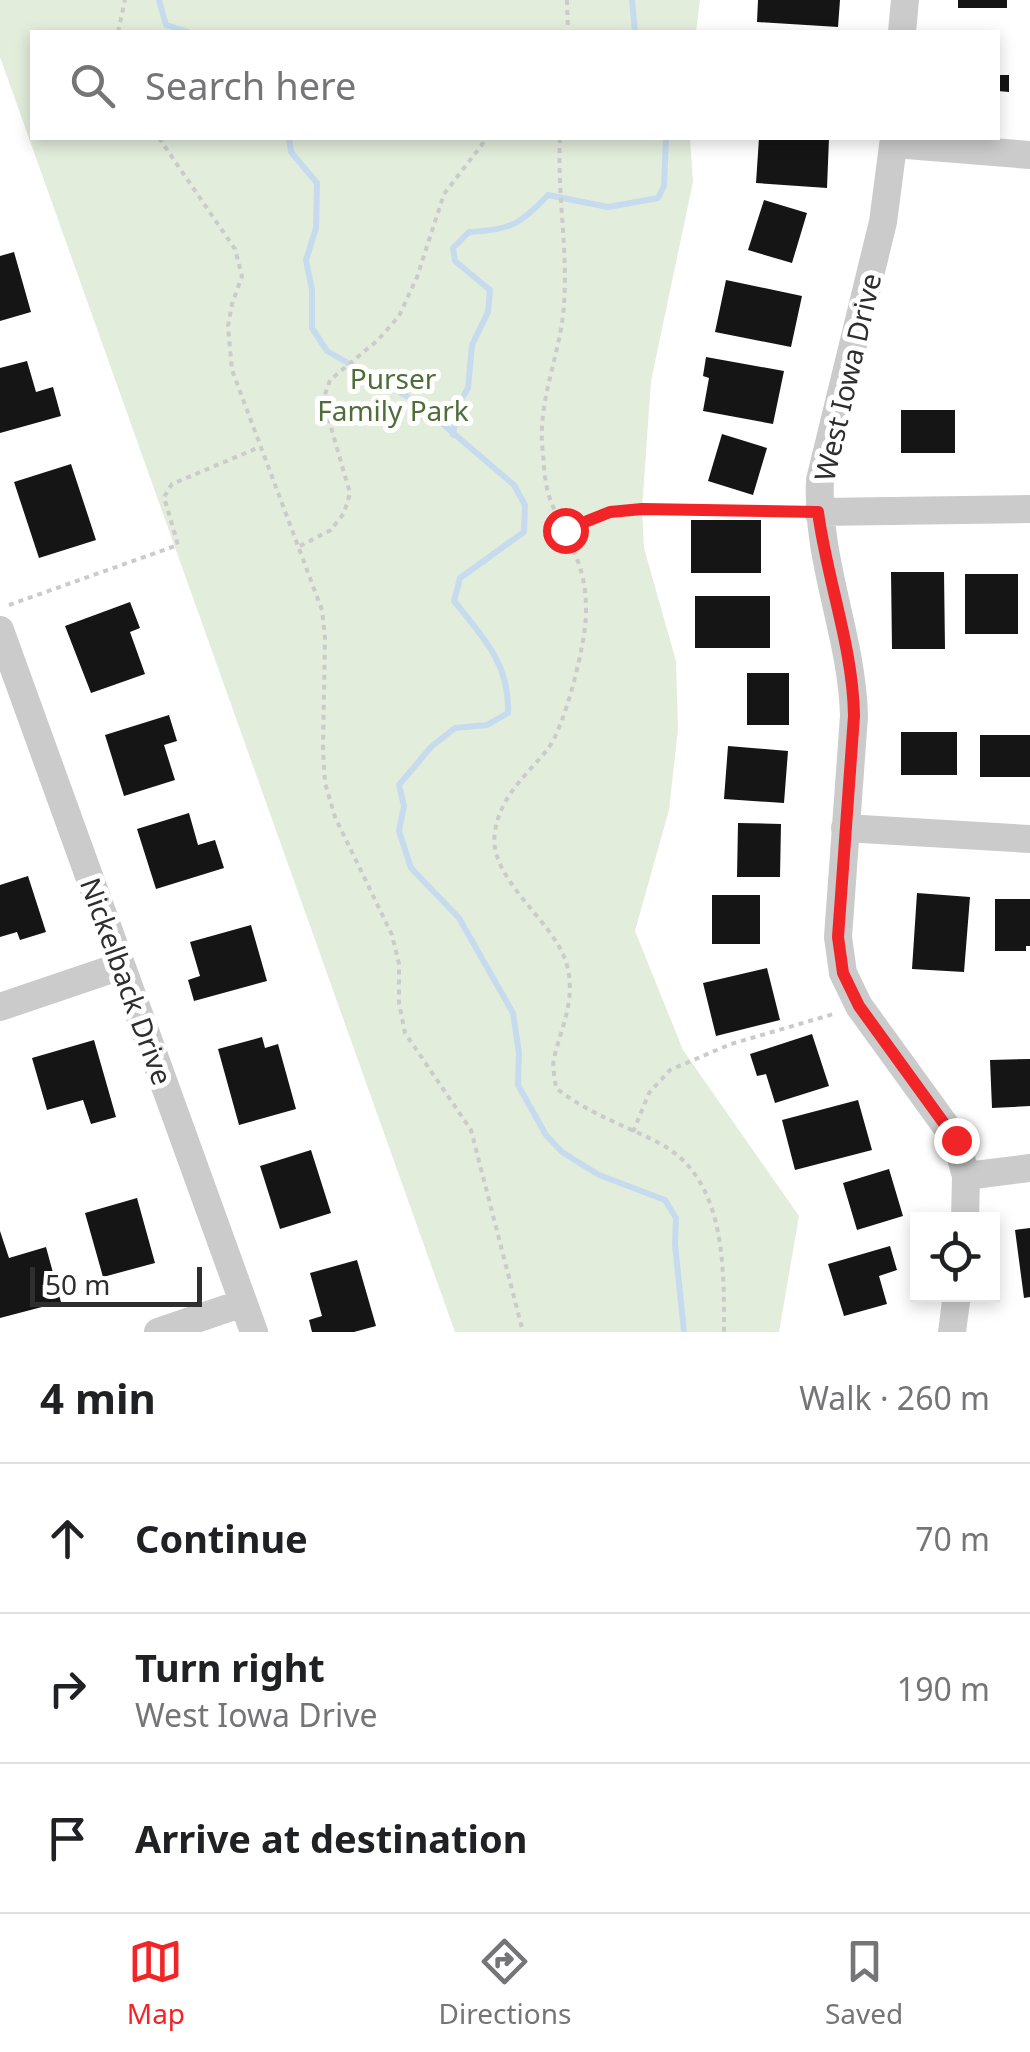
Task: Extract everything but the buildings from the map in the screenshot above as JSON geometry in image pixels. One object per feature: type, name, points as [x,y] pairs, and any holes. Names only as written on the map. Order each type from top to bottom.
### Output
[{"type":"street","points":[[902,30],[904,0]]},
{"type":"street","points":[[894,141],[1030,156]]},
{"type":"street","name":"West Iowa Drive","points":[[894,141],[883,222],[820,480],[818,512],[824,554],[854,681],[838,937],[843,973],[859,1006],[956,1140],[966,1176]]},
{"type":"street","points":[[818,512],[1030,509]]},
{"type":"street","name":"Nickelback Drive","points":[[0,631],[254,1332]]},
{"type":"street","points":[[844,828],[1030,839]]},
{"type":"street","points":[[0,1007],[121,966]]},
{"type":"street","points":[[966,1212],[966,1176],[1030,1168]]},
{"type":"street","points":[[952,1332],[955,1302]]},
{"type":"street","points":[[158,1332],[244,1303]]},
{"type":"path","points":[[118,30],[125,0]]},
{"type":"path","points":[[567,0],[568,30]]},
{"type":"path","points":[[160,140],[235,249],[242,276],[232,304],[228,344],[232,370],[322,610],[326,637],[323,750],[330,800],[392,935],[399,964],[399,1003],[405,1033],[471,1130],[524,1332]]},
{"type":"path","points":[[300,546],[331,530],[344,512],[350,493],[323,400],[330,380],[399,316],[417,278],[444,194],[485,140]]},
{"type":"path","points":[[560,140],[564,306],[542,412],[542,449],[549,496],[585,575],[586,617],[563,719],[548,749],[528,768],[503,804],[494,834],[499,864],[565,959],[570,987],[567,1021],[553,1062],[556,1088],[576,1104],[662,1144],[695,1171],[710,1204],[720,1246],[724,1332]]},
{"type":"path","points":[[0,608],[178,545],[164,497],[172,484],[260,446]]},
{"type":"path","points":[[565,530],[610,512],[642,509],[818,512]]},
{"type":"path","points":[[633,1132],[649,1093],[670,1070],[731,1044],[859,1006]]},
{"type":"green space","name":"Purser Family Park","points":[[0,0],[700,0],[696,30],[30,30],[30,140],[690,140],[693,182],[651,381],[642,509],[644,548],[676,661],[678,729],[669,810],[635,931],[683,1050],[799,1216],[779,1332],[455,1332],[0,57]]},
{"type":"waterway","points":[[159,0],[166,25],[182,30]]},
{"type":"waterway","points":[[632,0],[635,30]]},
{"type":"waterway","points":[[289,140],[291,152],[317,183],[316,228],[306,260],[312,290],[312,328],[327,351],[417,402],[514,485],[525,505],[524,532],[460,578],[454,601],[493,652],[504,680],[508,713],[487,725],[455,728],[431,747],[399,785],[404,806],[399,831],[411,868],[459,918],[513,1013],[519,1053],[518,1085],[546,1135],[562,1152],[599,1175],[665,1200],[676,1218],[684,1332]]},
{"type":"waterway","points":[[453,435],[458,405],[468,388],[472,345],[488,312],[490,290],[455,261],[453,248],[469,232],[513,224],[548,195],[608,207],[658,198],[664,186],[666,140]]},
{"type":"route","points":[[565,530],[610,512],[642,509],[818,512],[854,681],[838,937],[843,973],[859,1006],[956,1140]]}]
